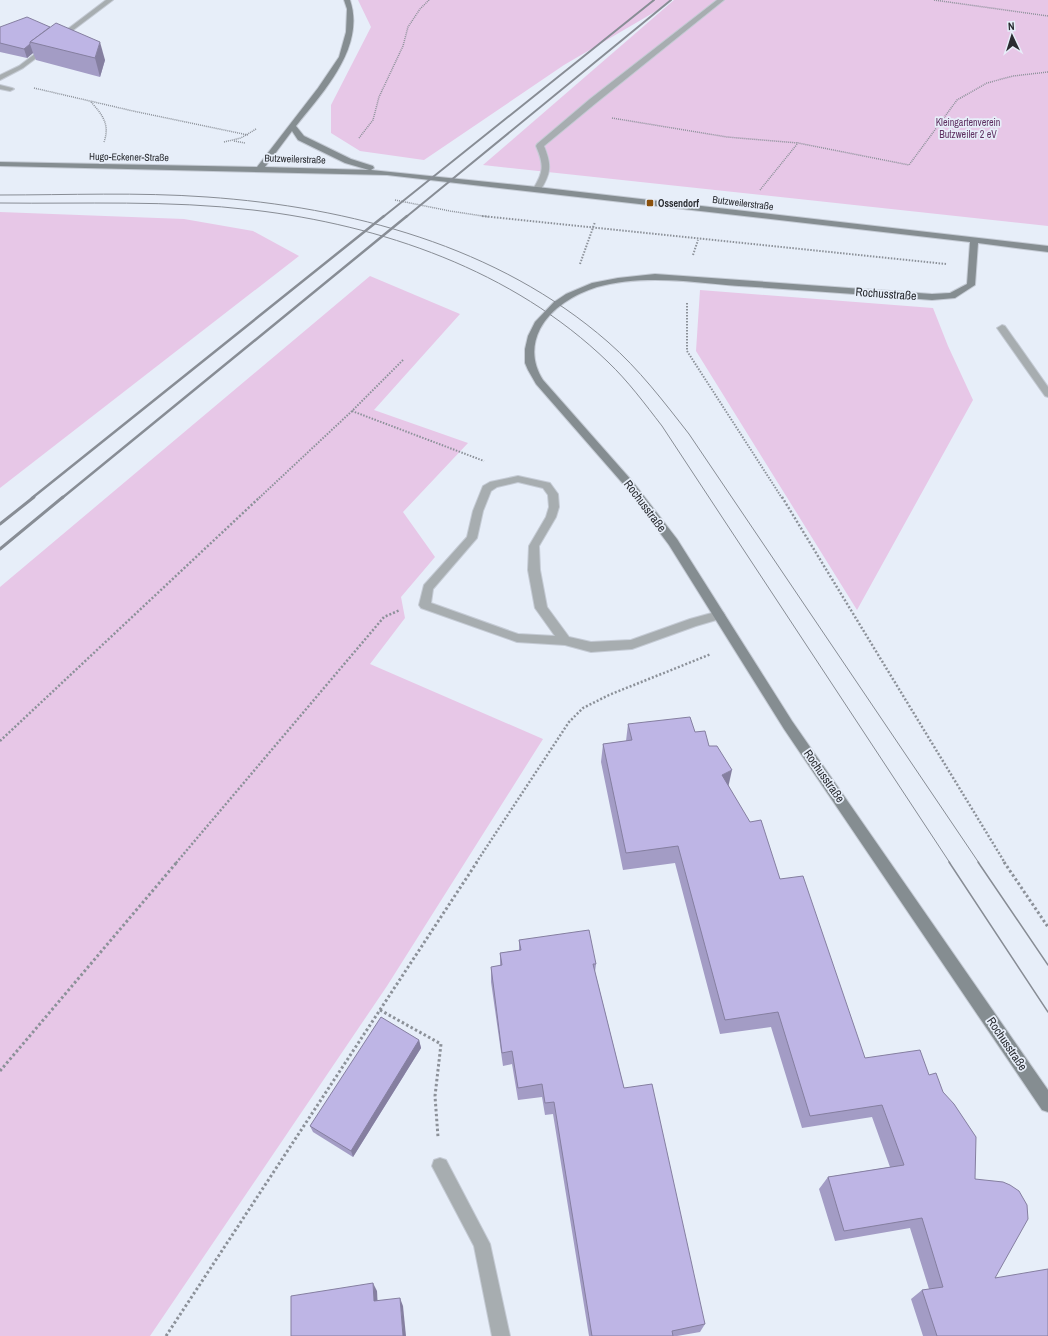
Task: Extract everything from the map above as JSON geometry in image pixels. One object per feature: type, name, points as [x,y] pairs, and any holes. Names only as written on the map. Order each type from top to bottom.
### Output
[{"type":"street","points":[[0,78],[21,67],[110,0]]},
{"type":"street","name":"Butzweilerstraße","points":[[258,169],[321,89],[342,57],[349,32],[350,9],[347,0]]},
{"type":"street","points":[[537,189],[545,177],[547,161],[540,146],[593,101],[721,0]]},
{"type":"street","points":[[0,87],[10,88]]},
{"type":"street","name":"Butzweilerstraße","points":[[292,125],[301,138],[326,151],[348,162],[387,173]]},
{"type":"street","name":"Hugo-Eckener-Straße","points":[[0,164],[258,169]]},
{"type":"street","name":"Butzweilerstraße","points":[[258,169],[387,173],[537,189],[1048,249]]},
{"type":"street","name":"Rochusstraße","points":[[974,240],[971,285],[952,296],[932,297],[688,278],[655,277],[629,278],[593,286],[577,292],[549,311],[533,332],[530,345],[530,364],[539,382],[629,484],[673,542],[788,725],[1048,1104]]},
{"type":"street","points":[[1002,328],[1048,394]]},
{"type":"street","points":[[565,641],[541,608],[534,570],[534,546],[551,516],[554,507],[553,494],[546,485],[536,482],[518,479],[494,484],[487,489],[478,511],[472,538],[428,588],[425,605],[516,638],[565,641],[591,647],[632,644],[694,622],[719,616]]},
{"type":"street","points":[[440,1166],[482,1244],[501,1336]]},
{"type":"path","points":[[326,151],[343,146],[362,136],[373,120],[379,97],[403,46],[408,27],[420,9],[429,0]]},
{"type":"path","points":[[934,0],[1048,16]]},
{"type":"path","points":[[580,113],[727,137],[798,143],[909,165],[957,100],[987,83],[1013,76],[1048,72]]},
{"type":"path","points":[[10,88],[25,86],[249,135],[233,141]]},
{"type":"path","points":[[90,101],[102,114],[106,120],[108,128],[107,136],[92,166]]},
{"type":"path","points":[[758,193],[798,143]]},
{"type":"path","points":[[390,199],[441,210],[593,228],[698,240],[973,267]]},
{"type":"path","points":[[578,270],[593,228]]},
{"type":"path","points":[[698,240],[688,278],[686,318],[687,351],[764,470],[1010,871],[1048,927]]},
{"type":"path","points":[[0,741],[352,411],[404,359]]},
{"type":"path","points":[[352,411],[482,460],[503,482]]},
{"type":"path","points":[[0,1071],[384,617],[403,609]]},
{"type":"path","points":[[166,1336],[569,722],[583,708],[609,695],[713,654],[740,648]]},
{"type":"path","points":[[380,1010],[441,1044],[436,1096],[440,1166]]},
{"type":"green space","points":[[358,0],[670,0],[658,10],[564,65],[424,160],[360,151],[331,133],[331,105],[371,27]]},
{"type":"green space","name":"Kleingartenverein Butzweiler 2 eV","points":[[674,0],[1048,0],[1048,226],[483,165]]},
{"type":"green space","points":[[0,212],[184,219],[253,231],[299,256],[0,488]]},
{"type":"green space","points":[[370,276],[460,314],[374,410],[468,443],[403,512],[435,557],[401,597],[405,618],[370,664],[543,739],[387,986],[150,1336],[0,1336],[0,587]]},
{"type":"green space","points":[[700,290],[933,308],[948,346],[973,400],[857,610],[696,351]]},
{"type":"building","points":[[27,17],[50,27],[30,42],[30,44],[24,49],[0,43],[0,27]]},
{"type":"building","points":[[56,23],[100,42],[95,58],[30,42]]},
{"type":"building","points":[[690,717],[695,732],[705,731],[709,746],[717,746],[732,770],[722,775],[750,822],[761,820],[780,879],[803,876],[865,1058],[920,1050],[929,1075],[936,1073],[943,1092],[954,1104],[976,1137],[975,1179],[1003,1182],[1019,1191],[1027,1205],[1028,1219],[995,1278],[1048,1269],[1048,1336],[937,1336],[922,1290],[943,1287],[922,1218],[844,1231],[828,1177],[904,1165],[882,1105],[810,1116],[778,1012],[725,1020],[678,846],[626,853],[603,744],[632,740],[628,724]]},
{"type":"building","points":[[589,930],[596,964],[593,964],[624,1088],[652,1084],[705,1324],[672,1331],[673,1336],[592,1336],[554,1102],[545,1103],[542,1084],[518,1088],[512,1051],[502,1053],[491,967],[502,965],[500,953],[521,950],[519,940]]},
{"type":"building","points":[[381,1017],[419,1040],[351,1151],[310,1126]]},
{"type":"building","points":[[373,1283],[374,1301],[400,1298],[403,1336],[291,1336],[291,1296]]},
{"type":"tram line","points":[[0,195],[181,195],[261,202],[315,210],[368,222],[420,237],[470,257],[519,280],[565,309],[608,342],[630,363],[651,386],[689,434],[979,863]]},
{"type":"tram line","points":[[0,203],[126,203],[221,207],[301,217],[349,227],[397,240],[443,257],[488,277],[530,302],[571,330],[615,369],[643,401],[662,426],[950,863]]},
{"type":"tram line","points":[[949,862],[1048,1012]]},
{"type":"tram line","points":[[978,862],[1048,965]]},
{"type":"railway","points":[[383,217],[654,0]]},
{"type":"railway","points":[[406,217],[671,0]]},
{"type":"railway","points":[[32,498],[384,216]]},
{"type":"railway","points":[[62,498],[407,216]]},
{"type":"railway","points":[[0,524],[34,497]]},
{"type":"railway","points":[[0,549],[63,497]]},
{"type":"place","name":"Ossendorf","points":[[650,203]]}]
